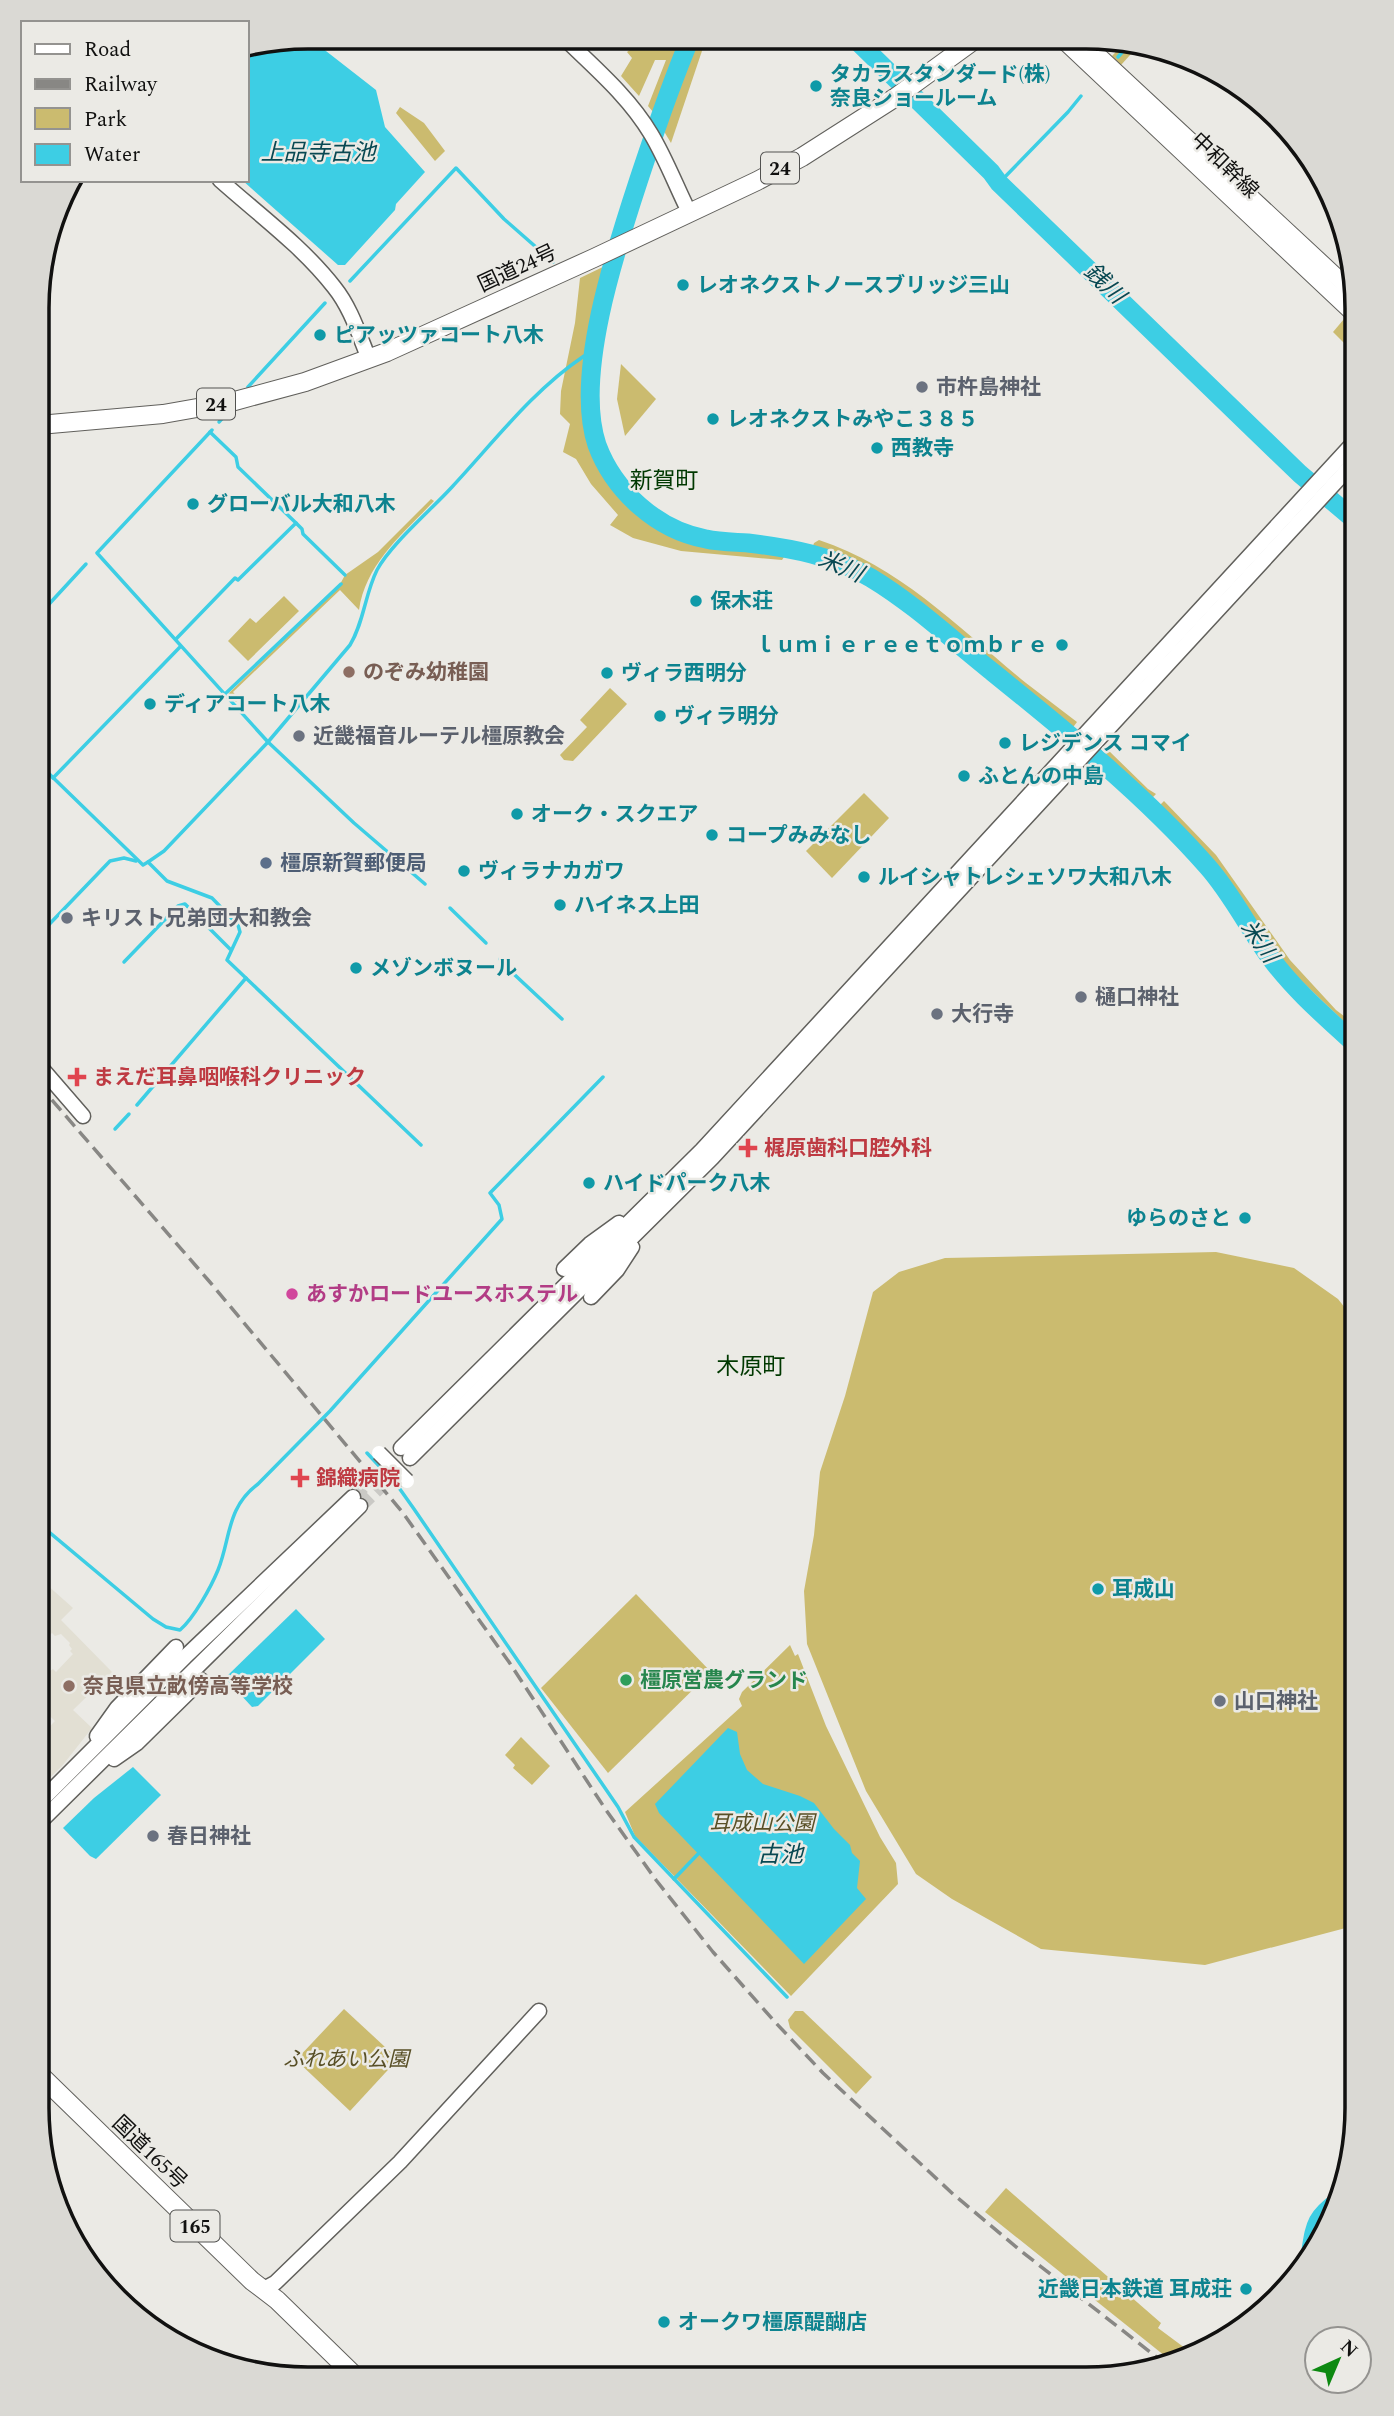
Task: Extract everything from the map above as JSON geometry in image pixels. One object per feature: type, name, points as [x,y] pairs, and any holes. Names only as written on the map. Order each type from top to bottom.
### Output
[{"type":"highway","name":"国道24号","points":[[49,424],[163,414],[218,404],[305,382],[369,359],[594,258],[802,157],[918,82],[962,49]]},
{"type":"highway","name":"国道165号","points":[[49,2084],[252,2281],[264,2289],[346,2367]]},
{"type":"main road","name":"中和幹線","points":[[1072,49],[1345,306]]},
{"type":"main road","name":"中和幹線","points":[[1093,49],[1344,283]]},
{"type":"street","points":[[575,49],[642,120],[689,212]]},
{"type":"street","points":[[222,182],[312,262],[334,287],[352,318],[369,359]]},
{"type":"street","points":[[406,1453],[654,1207],[712,1158],[834,1027],[1070,759],[1326,482],[1345,456]]},
{"type":"street","points":[[1326,482],[1345,468]]},
{"type":"street","points":[[49,1077],[83,1116]]},
{"type":"street","points":[[564,1269],[590,1244],[654,1207]]},
{"type":"street","points":[[591,1297],[617,1270],[654,1207]]},
{"type":"street","points":[[379,1453],[407,1481]]},
{"type":"street","points":[[49,1794],[194,1648],[357,1501],[49,1813]]},
{"type":"street","points":[[70,1774],[117,1709],[176,1647]]},
{"type":"street","points":[[69,1793],[136,1743],[201,1680]]},
{"type":"street","points":[[264,2289],[275,2283],[400,2162],[539,2011]]},
{"type":"shaded area","name":"奈良県立畝傍高等学校","points":[[49,1587],[73,1608],[61,1620],[112,1672],[73,1710],[92,1728],[49,1778],[49,1727],[55,1721],[49,1715],[49,1670],[53,1669],[56,1672],[73,1654],[70,1651],[70,1643],[61,1634],[55,1636],[52,1633],[49,1636]]},
{"type":"green space","points":[[630,49],[678,49],[654,113],[648,106],[666,60],[655,60],[639,96],[621,76],[632,58],[627,52]]},
{"type":"green space","points":[[690,49],[703,49],[671,143],[662,128]]},
{"type":"green space","points":[[1117,51],[1132,53],[1121,65],[1112,56]]},
{"type":"green space","points":[[400,107],[424,123],[445,151],[435,161],[396,113]]},
{"type":"green space","points":[[607,265],[590,338],[586,392],[592,442],[603,470],[648,520],[664,531],[711,545],[764,549],[786,554],[782,560],[681,551],[633,538],[610,525],[618,515],[591,484],[576,459],[563,452],[570,424],[560,414],[561,391],[575,323],[580,278]]},
{"type":"green space","points":[[1344,319],[1345,344],[1333,332]]},
{"type":"green space","points":[[621,364],[656,399],[625,436],[617,399]]},
{"type":"green space","points":[[431,499],[434,501],[398,538],[378,564],[369,578],[359,610],[340,590],[233,692],[239,699],[236,702],[228,694],[338,588],[345,575],[378,552]]},
{"type":"green space","points":[[819,540],[877,566],[903,583],[1077,722],[1071,730],[922,606],[878,575],[812,549],[814,543]]},
{"type":"green space","points":[[284,596],[299,611],[248,661],[228,641],[250,618],[256,623]]},
{"type":"green space","points":[[610,688],[627,704],[573,761],[564,760],[560,755],[587,727],[580,720]]},
{"type":"green space","points":[[1107,749],[1156,794],[1150,800],[1102,755]]},
{"type":"green space","points":[[864,793],[889,818],[832,878],[806,851]]},
{"type":"green space","points":[[1164,801],[1216,855],[1290,960],[1345,1017],[1345,1023],[1291,971],[1212,860],[1157,808]]},
{"type":"green space","points":[[1216,1252],[1294,1268],[1338,1299],[1345,1308],[1345,1928],[1205,1965],[1041,1949],[952,1899],[916,1874],[866,1791],[807,1644],[804,1591],[814,1535],[820,1472],[845,1396],[873,1292],[899,1272],[945,1258]]},
{"type":"green space","name":"橿原営農グランド","points":[[636,1594],[711,1672],[608,1773],[541,1688]]},
{"type":"green space","name":"耳成山公園","points":[[790,1645],[795,1656],[798,1654],[826,1726],[880,1837],[896,1863],[898,1884],[791,1996],[635,1836],[625,1812],[742,1706],[739,1699],[742,1692]]},
{"type":"green space","points":[[521,1737],[550,1766],[532,1785],[513,1768],[515,1765],[505,1755]]},
{"type":"green space","name":"ふれあい公園","points":[[344,2009],[398,2059],[350,2111],[296,2060]]},
{"type":"green space","points":[[795,2011],[803,2011],[872,2077],[856,2094],[790,2028],[788,2020]]},
{"type":"green space","points":[[1006,2188],[1161,2323],[1158,2328],[1184,2347],[1163,2355],[985,2212]]},
{"type":"water","name":"上品寺古池","points":[[323,49],[376,90],[385,127],[425,172],[345,265],[338,265],[244,182],[248,182],[248,56],[274,51]]},
{"type":"water","points":[[296,1609],[325,1639],[258,1706],[252,1707],[225,1678]]},
{"type":"water","name":"古池","points":[[728,1728],[737,1732],[740,1754],[747,1770],[763,1784],[814,1803],[850,1845],[852,1853],[860,1861],[857,1888],[866,1899],[804,1964],[659,1813],[655,1804]]},
{"type":"water","points":[[133,1767],[161,1795],[96,1859],[63,1828],[94,1798]]},
{"type":"waterway","name":"米川","points":[[686,49],[658,122],[621,235],[594,346],[591,416],[597,445],[614,478],[640,506],[671,527],[706,539],[780,547],[842,564],[871,578],[917,610],[1074,739],[1157,814],[1216,877],[1282,972],[1345,1035]]},
{"type":"waterway","name":"銭川","points":[[865,49],[991,172],[999,183],[1300,474],[1345,512]]},
{"type":"waterway","points":[[1118,57],[1123,52]]},
{"type":"waterway","points":[[999,183],[1081,96]]},
{"type":"waterway","points":[[350,281],[456,168],[504,219],[553,262]]},
{"type":"waterway","points":[[248,387],[325,303]]},
{"type":"waterway","points":[[421,1145],[227,960],[240,932],[238,925],[212,898],[167,881],[148,862],[164,851],[268,742],[350,645],[373,579],[392,549],[547,385],[584,356],[594,357]]},
{"type":"waterway","points":[[219,422],[228,412]]},
{"type":"waterway","points":[[212,430],[97,553],[268,742],[354,823],[425,884]]},
{"type":"waterway","points":[[176,639],[235,578],[238,580],[296,523],[238,467],[236,457],[210,432]]},
{"type":"waterway","points":[[296,523],[303,534],[345,575]]},
{"type":"waterway","points":[[49,604],[86,564]]},
{"type":"waterway","points":[[225,694],[341,584]]},
{"type":"waterway","points":[[53,778],[180,647]]},
{"type":"waterway","points":[[49,774],[143,865],[148,862]]},
{"type":"waterway","points":[[49,925],[110,861],[124,858],[136,861]]},
{"type":"waterway","points":[[124,962],[178,906],[185,904],[230,949]]},
{"type":"waterway","points":[[450,908],[486,943]]},
{"type":"waterway","points":[[500,959],[562,1019]]},
{"type":"waterway","points":[[137,1105],[246,978]]},
{"type":"waterway","points":[[49,1532],[153,1619],[166,1627],[180,1630],[196,1610],[215,1577],[240,1503],[330,1411],[502,1219],[499,1205],[490,1193],[603,1077]]},
{"type":"waterway","points":[[115,1129],[129,1114]]},
{"type":"waterway","points":[[367,1453],[397,1485],[414,1509],[618,1807],[634,1837],[787,1997]]},
{"type":"waterway","points":[[674,1879],[698,1854]]},
{"type":"tunnel","points":[[353,1497],[401,1448]]},
{"type":"tunnel","points":[[360,1506],[410,1458]]},
{"type":"railway","points":[[49,1097],[209,1281],[403,1513],[509,1662],[606,1810],[656,1880],[713,1952],[823,2073],[953,2194],[1156,2357]]},
{"type":"place","name":"タカラスタンダード(株) 奈良ショールーム","points":[[816,86]]},
{"type":"place","name":"レオネクストノースブリッジ三山","points":[[683,285]]},
{"type":"place","name":"ピアッツァコート八木","points":[[320,335]]},
{"type":"place","name":"市杵島神社","points":[[922,387]]},
{"type":"place","name":"レオネクストみやこ３８５","points":[[713,419]]},
{"type":"place","name":"西教寺","points":[[877,448]]},
{"type":"place","name":"グローバル大和八木","points":[[193,504]]},
{"type":"place","name":"保木荘","points":[[696,601]]},
{"type":"place","name":"ｌｕｍｉｅｒｅｅｔｏｍｂｒｅ","points":[[1062,645]]},
{"type":"place","name":"のぞみ幼稚園","points":[[349,672]]},
{"type":"place","name":"ヴィラ西明分","points":[[607,673]]},
{"type":"place","name":"ディアコート八木","points":[[150,704]]},
{"type":"place","name":"ヴィラ明分","points":[[660,716]]},
{"type":"place","name":"近畿福音ルーテル橿原教会","points":[[299,736]]},
{"type":"place","name":"レジデンス コマイ","points":[[1005,743]]},
{"type":"place","name":"ふとんの中島","points":[[964,776]]},
{"type":"place","name":"オーク・スクエア","points":[[517,814]]},
{"type":"place","name":"コープみみなし","points":[[712,835]]},
{"type":"place","name":"橿原新賀郵便局","points":[[266,863]]},
{"type":"place","name":"ヴィラナカガワ","points":[[464,871]]},
{"type":"place","name":"ルイシャトレシェソワ大和八木","points":[[864,877]]},
{"type":"place","name":"ハイネス上田","points":[[560,905]]},
{"type":"place","name":"キリスト兄弟団大和教会","points":[[67,918]]},
{"type":"place","name":"メゾンボヌール","points":[[356,968]]},
{"type":"place","name":"樋口神社","points":[[1081,997]]},
{"type":"place","name":"大行寺","points":[[937,1014]]},
{"type":"place","name":"まえだ耳鼻咽喉科クリニック","points":[[77,1077]]},
{"type":"place","name":"梶原歯科口腔外科","points":[[748,1148]]},
{"type":"place","name":"ハイドパーク八木","points":[[589,1183]]},
{"type":"place","name":"ゆらのさと","points":[[1245,1218]]},
{"type":"place","name":"あすかロードユースホステル","points":[[292,1294]]},
{"type":"place","name":"錦織病院","points":[[300,1478]]},
{"type":"place","name":"耳成山","points":[[1098,1589]]},
{"type":"place","name":"橿原営農グランド","points":[[626,1680]]},
{"type":"place","name":"奈良県立畝傍高等学校","points":[[69,1686]]},
{"type":"place","name":"山口神社","points":[[1220,1701]]},
{"type":"place","name":"春日神社","points":[[153,1836]]},
{"type":"place","name":"近畿日本鉄道 耳成荘","points":[[1246,2289]]},
{"type":"place","name":"オークワ橿原醍醐店","points":[[664,2322]]},
{"type":"district","name":"新賀町","points":[[664,480]]},
{"type":"district","name":"木原町","points":[[751,1366]]}]
